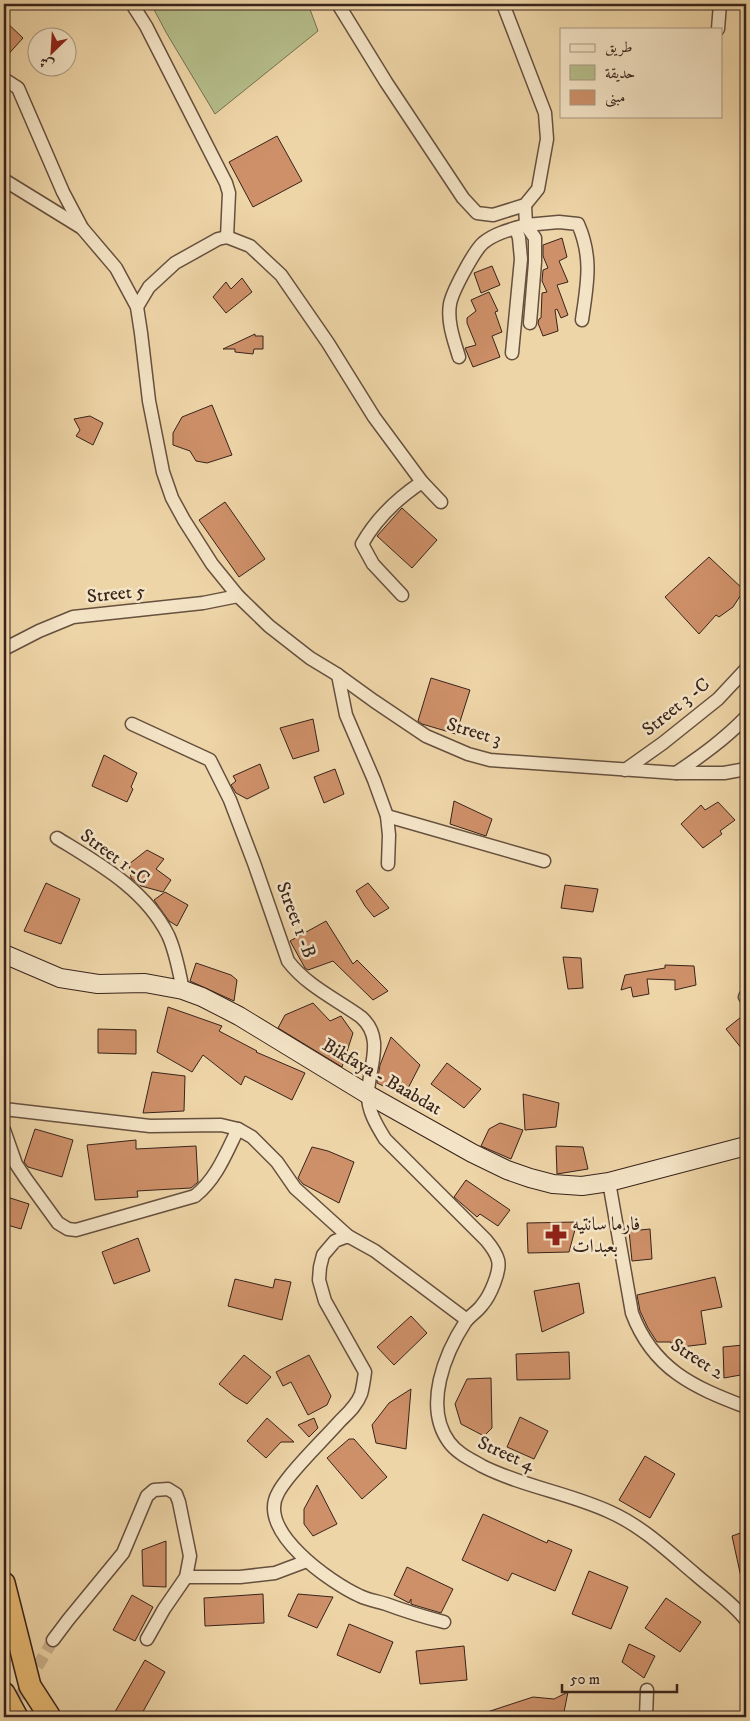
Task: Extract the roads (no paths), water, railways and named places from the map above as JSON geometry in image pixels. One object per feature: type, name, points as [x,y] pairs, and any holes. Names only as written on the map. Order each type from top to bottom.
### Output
[{"type":"highway","points":[[4,1583],[30,1686],[50,1717]]},
{"type":"highway","points":[[4,1693],[17,1717]]},
{"type":"main road","name":"Bikfaya - Baabdat","points":[[4,954],[60,978],[98,984],[145,983],[183,990],[210,1001],[367,1094],[472,1153],[507,1170],[553,1184],[582,1186],[609,1182],[746,1146]]},
{"type":"street","points":[[132,4],[146,26],[226,183],[229,193],[227,237]]},
{"type":"street","points":[[338,4],[386,82],[463,198],[477,213],[493,215],[525,205]]},
{"type":"street","points":[[503,4],[545,113],[548,140],[538,189],[525,205],[521,226],[519,238],[521,260],[512,353]]},
{"type":"street","points":[[718,28],[720,4]]},
{"type":"street","points":[[4,79],[18,88],[63,192],[82,228]]},
{"type":"street","points":[[4,180],[82,228]]},
{"type":"street","points":[[459,357],[450,327],[450,304],[459,283],[471,260],[483,243],[496,235],[521,226],[559,222],[578,224],[588,251],[587,286],[582,320]]},
{"type":"street","points":[[521,226],[534,238],[535,246],[530,323]]},
{"type":"street","name":"Street 3","points":[[82,228],[116,268],[136,308],[142,333],[155,439],[172,498],[194,538],[212,564],[238,596],[269,626],[310,658],[338,675],[426,736],[468,754],[490,760],[676,773],[724,773],[746,769]]},
{"type":"street","points":[[136,308],[149,287],[175,264],[218,239],[227,237],[250,246],[281,275],[328,343],[374,417],[422,482],[441,502]]},
{"type":"street","points":[[402,595],[374,564],[362,544],[373,527],[404,494],[422,482]]},
{"type":"street","name":"Street 5","points":[[4,649],[39,631],[73,617],[203,603],[238,596]]},
{"type":"street","name":"Street 3 -C","points":[[625,770],[718,700],[746,669]]},
{"type":"street","points":[[338,675],[346,715],[387,816],[389,835],[388,864]]},
{"type":"street","points":[[676,773],[712,748],[746,718]]},
{"type":"street","name":"Street 1 -B","points":[[132,724],[210,760],[230,800],[288,961],[306,981],[361,1017],[369,1024],[372,1030],[374,1055],[367,1094]]},
{"type":"street","points":[[387,816],[544,861]]},
{"type":"street","name":"Street 1 -C","points":[[57,838],[111,872],[142,897],[156,915],[168,936],[176,958],[183,990]]},
{"type":"street","name":"Street 4","points":[[367,1094],[374,1122],[385,1139],[486,1240],[494,1250],[498,1260],[498,1269],[494,1282],[482,1305],[467,1320],[444,1365],[439,1382],[437,1408],[439,1418],[442,1429],[453,1446],[466,1457],[493,1471],[611,1512],[660,1543],[736,1608],[746,1620]]},
{"type":"street","points":[[4,1109],[150,1126],[221,1125],[238,1129],[252,1137],[278,1162],[296,1188],[348,1236],[375,1251],[467,1320]]},
{"type":"street","points":[[4,1130],[16,1164],[26,1179],[58,1223],[68,1229],[76,1230],[195,1196],[205,1188],[216,1174],[238,1129]]},
{"type":"street","name":"Street 2","points":[[609,1182],[632,1313],[638,1330],[660,1360],[674,1371],[723,1399],[746,1407]]},
{"type":"street","points":[[348,1236],[335,1241],[323,1255],[319,1280],[325,1301],[365,1372],[360,1395],[354,1406],[305,1457],[278,1492],[274,1502],[274,1514],[279,1527],[289,1542],[308,1561],[332,1580],[361,1596],[419,1616],[444,1622]]},
{"type":"street","points":[[53,1640],[123,1553],[139,1510],[147,1496],[154,1490],[168,1489],[176,1494],[179,1502],[190,1556],[186,1577],[164,1609],[148,1639]]},
{"type":"street","points":[[186,1577],[240,1577],[274,1573],[308,1561]]},
{"type":"street","points":[[646,1717],[648,1690]]},
{"type":"tunnel","points":[[10,1713],[53,1640]]},
{"type":"place","name":"فارما سانتيه بعبدات","points":[[556,1235]]}]
